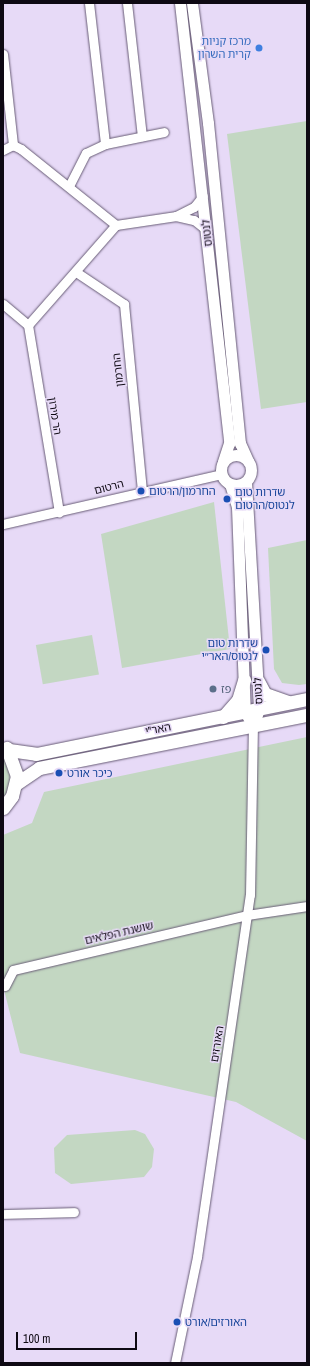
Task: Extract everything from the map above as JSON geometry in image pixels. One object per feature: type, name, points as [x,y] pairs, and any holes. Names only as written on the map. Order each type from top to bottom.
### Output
[{"type":"main road","points":[[223,716],[238,700],[244,680]]},
{"type":"main road","points":[[258,681],[271,697],[290,703]]},
{"type":"main road","name":"האר\"י","points":[[6,747],[36,754],[305,700]]},
{"type":"main road","name":"האר\"י","points":[[16,783],[39,768],[306,715]]},
{"type":"main road","points":[[3,808],[16,783],[15,762],[6,747]]},
{"type":"street","points":[[89,3],[105,144]]},
{"type":"street","points":[[127,3],[142,136]]},
{"type":"street","name":"לנטוס","points":[[180,3],[207,230],[229,443],[223,462]]},
{"type":"street","name":"לנטוס","points":[[192,3],[208,122],[240,443],[248,461]]},
{"type":"street","points":[[3,54],[13,145],[68,186],[116,225]]},
{"type":"street","points":[[68,186],[86,153],[105,144],[164,132]]},
{"type":"street","points":[[3,150],[13,145]]},
{"type":"street","points":[[3,304],[28,325],[116,225],[176,216],[194,207],[203,196]]},
{"type":"street","points":[[176,216],[194,220],[207,230]]},
{"type":"street","name":"החרמון","points":[[76,272],[124,304],[142,491]]},
{"type":"street","name":"הר מירון","points":[[28,325],[59,512]]},
{"type":"street","points":[[236,455],[248,461],[251,474],[246,482],[230,484],[222,474],[223,462],[236,455]]},
{"type":"street","name":"הרטום","points":[[3,524],[59,512],[142,491],[222,474]]},
{"type":"street","name":"לנטוס","points":[[246,482],[259,709],[254,726]]},
{"type":"street","name":"לנטוס","points":[[230,484],[237,507],[246,712],[254,726]]},
{"type":"street","name":"האורזים","points":[[175,1363],[197,1257],[247,915],[254,726]]},
{"type":"street","name":"שושנת הפלאים","points":[[4,986],[13,970],[247,915],[307,906]]},
{"type":"street","points":[[3,1214],[74,1212]]},
{"type":"green space","points":[[307,121],[307,402],[261,409],[227,134]]},
{"type":"green space","points":[[214,502],[230,649],[122,668],[101,534]]},
{"type":"green space","points":[[307,540],[307,684],[299,685],[282,683],[274,669],[268,548]]},
{"type":"green space","points":[[92,635],[99,674],[43,684],[36,645]]},
{"type":"green space","points":[[307,737],[307,1141],[236,1102],[20,1053],[3,986],[3,835],[32,823],[44,792]]},
{"type":"green space","points":[[3,750],[8,756],[12,786],[3,800]]},
{"type":"green space","points":[[135,1130],[145,1134],[154,1149],[152,1167],[144,1177],[71,1184],[55,1173],[54,1148],[67,1135]]},
{"type":"place","name":"מרכז קניות קרית השרון","points":[[259,48]]},
{"type":"place","name":"החרמון/הרטום","points":[[141,491]]},
{"type":"place","name":"שדרות טום לנטוס/הרטום","points":[[227,499]]},
{"type":"place","name":"שדרות טום לנטוס/האר״י","points":[[266,650]]},
{"type":"place","name":"פז","points":[[213,689]]},
{"type":"place","name":"כיכר אורט","points":[[59,773]]},
{"type":"place","name":"האורזים/אורט","points":[[177,1322]]}]
